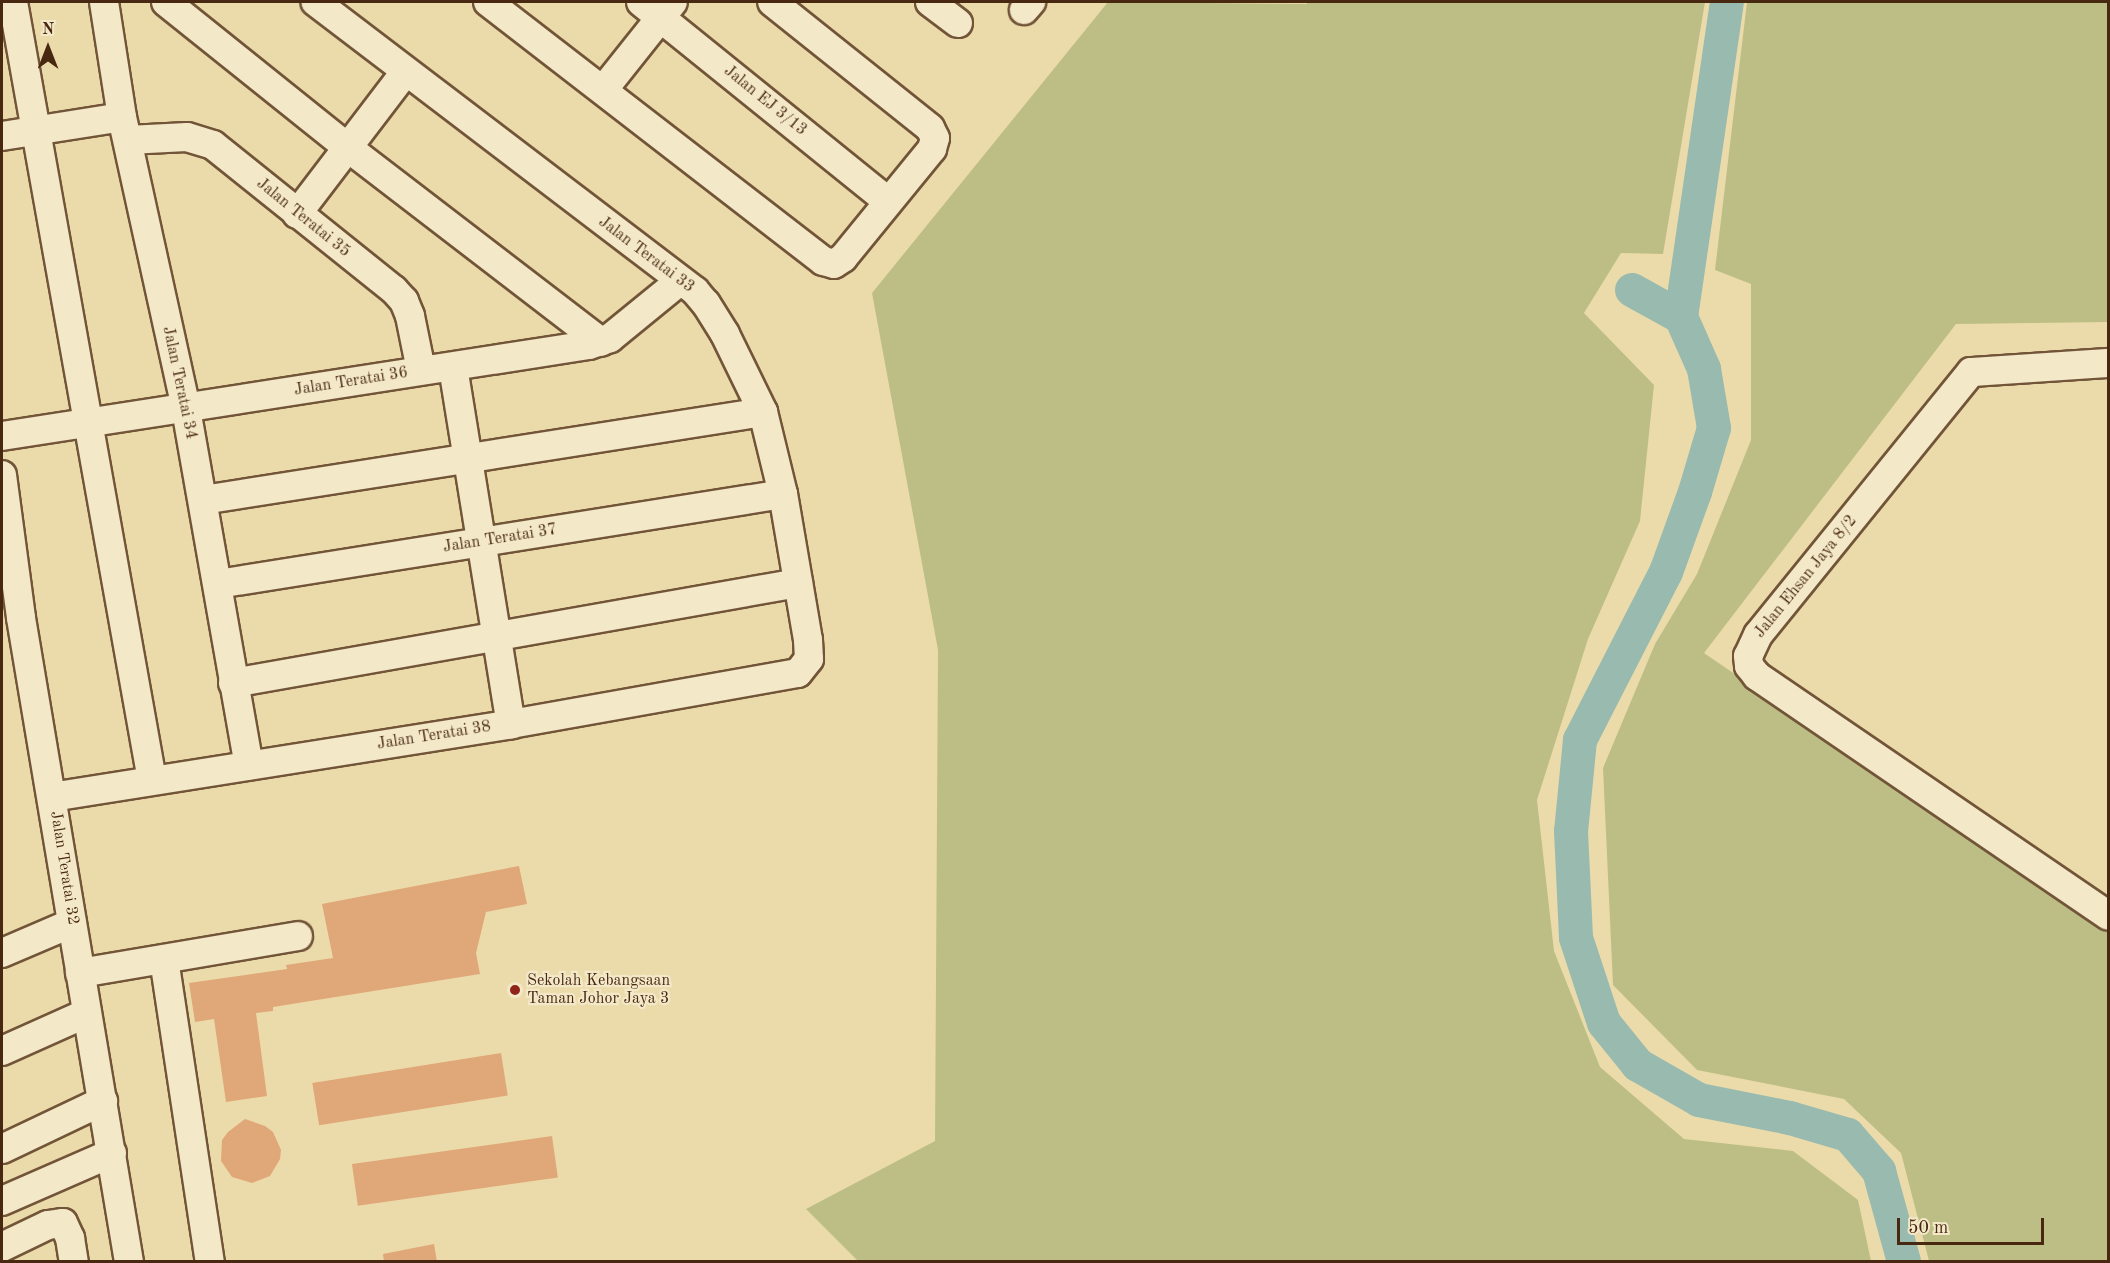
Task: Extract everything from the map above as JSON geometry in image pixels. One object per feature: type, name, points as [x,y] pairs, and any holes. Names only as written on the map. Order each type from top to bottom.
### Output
[{"type":"street","points":[[13,2],[152,780]]},
{"type":"street","name":"Jalan Teratai 34","points":[[104,2],[125,128],[186,409],[249,765]]},
{"type":"street","points":[[166,2],[347,147],[601,342]]},
{"type":"street","name":"Jalan Teratai 33","points":[[316,2],[700,298],[725,334],[763,412],[783,494],[808,640],[809,659]]},
{"type":"street","points":[[488,2],[823,261],[839,262],[935,143],[934,132],[772,2]]},
{"type":"street","points":[[930,2],[958,23]]},
{"type":"street","points":[[603,90],[658,6]]},
{"type":"street","name":"Jalan EJ 3/13","points":[[658,6],[888,201]]},
{"type":"street","points":[[297,214],[405,72]]},
{"type":"street","name":"Jalan Teratai 35","points":[[2,136],[36,130],[125,128],[200,139],[213,145],[394,290],[404,301],[421,370]]},
{"type":"street","name":"Jalan Teratai 36","points":[[2,435],[186,409],[601,342],[610,338],[680,281]]},
{"type":"street","name":"Jalan Ehsan Jaya 8/2","points":[[2109,363],[1971,372],[1758,635],[1748,656],[1749,666],[1757,676],[2109,915]]},
{"type":"street","points":[[453,367],[512,724]]},
{"type":"street","points":[[203,500],[763,412]]},
{"type":"street","name":"Jalan Teratai 32","points":[[2,475],[11,620],[52,797],[129,1262]]},
{"type":"street","name":"Jalan Teratai 37","points":[[218,584],[783,494]]},
{"type":"street","points":[[233,683],[798,583]]},
{"type":"street","name":"Jalan Teratai 38","points":[[52,797],[512,724],[798,673],[809,659]]},
{"type":"street","points":[[2,953],[72,923]]},
{"type":"street","points":[[80,973],[298,936]]},
{"type":"street","points":[[164,959],[210,1262]]},
{"type":"street","points":[[2,1051],[87,1013]]},
{"type":"street","points":[[2,1149],[103,1101]]},
{"type":"street","points":[[2,1201],[111,1152]]},
{"type":"street","points":[[2,1247],[48,1225],[63,1223],[70,1238],[74,1262]]},
{"type":"green space","points":[[1108,2],[1307,4],[1307,2],[1705,2],[1663,254],[1621,253],[1584,313],[1654,385],[1640,521],[1588,639],[1537,800],[1554,951],[1600,1067],[1684,1139],[1793,1151],[1858,1200],[1871,1261],[858,1261],[806,1209],[935,1141],[938,650],[872,293]]},
{"type":"green space","points":[[1747,2],[2108,2],[2108,322],[1956,324],[1704,653],[2108,930],[2108,1261],[1929,1261],[1901,1153],[1844,1099],[1697,1070],[1613,985],[1603,768],[1655,644],[1697,574],[1751,440],[1751,284],[1715,270]]},
{"type":"building","points":[[519,866],[527,904],[486,912],[476,953],[480,974],[273,1007],[273,1011],[256,1013],[267,1096],[226,1102],[214,1019],[195,1022],[189,983],[287,969],[286,965],[333,958],[322,904]]},
{"type":"building","points":[[501,1053],[508,1095],[319,1125],[312,1083]]},
{"type":"building","points":[[245,1119],[265,1126],[273,1132],[281,1150],[280,1159],[270,1176],[252,1183],[232,1177],[221,1161],[222,1140],[228,1132]]},
{"type":"building","points":[[552,1136],[558,1178],[358,1206],[352,1164]]},
{"type":"building","points":[[434,1244],[437,1262],[384,1262],[383,1254]]},
{"type":"waterway","points":[[1681,317],[1727,2]]},
{"type":"waterway","points":[[1632,290],[1681,317],[1704,369],[1714,428],[1695,492],[1666,572],[1580,740],[1571,831],[1576,938],[1604,1023],[1638,1065],[1699,1100],[1790,1118],[1848,1135],[1879,1171],[1904,1262]]},
{"type":"place","name":"Sekolah Kebangsaan Taman Johor Jaya 3","points":[[515,990]]}]
